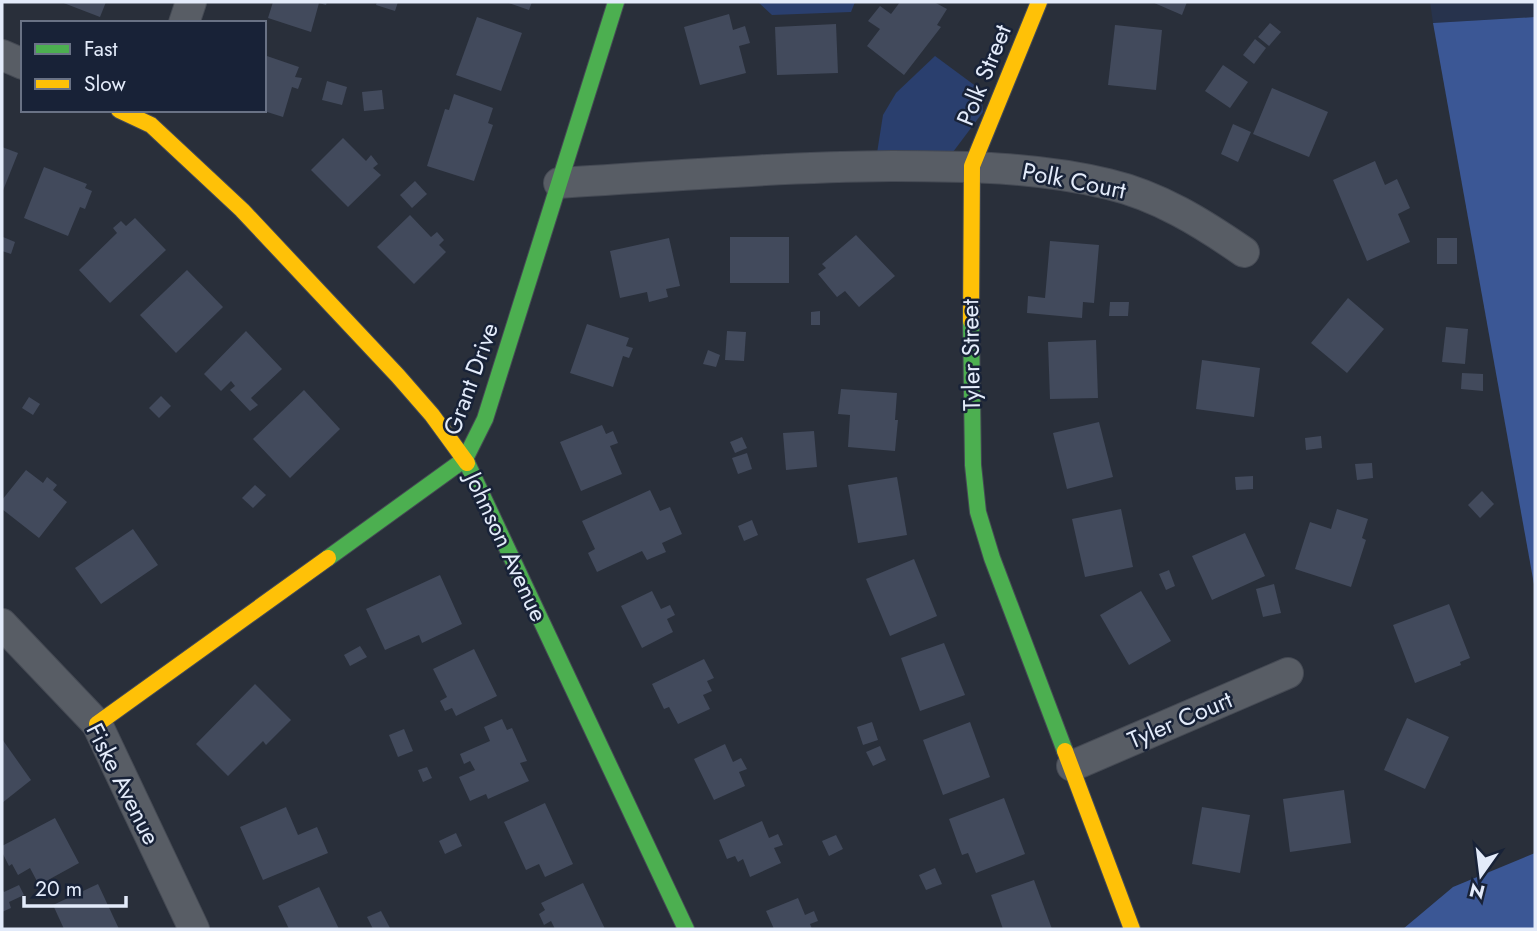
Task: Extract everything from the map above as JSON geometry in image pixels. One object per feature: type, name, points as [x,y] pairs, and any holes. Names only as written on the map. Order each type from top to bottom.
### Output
[{"type":"street","points":[[185,21],[191,2]]},
{"type":"street","name":"Grant Drive","points":[[97,724],[465,459],[485,419],[616,2]]},
{"type":"street","name":"Polk Street","points":[[972,166],[1039,2]]},
{"type":"street","points":[[2,55],[21,63]]},
{"type":"street","name":"Johnson Avenue","points":[[128,112],[153,118],[337,310],[423,405],[465,459],[685,929]]},
{"type":"street","points":[[559,183],[832,167],[972,166]]},
{"type":"street","name":"Polk Court","points":[[972,166],[1021,169],[1109,184],[1178,210],[1244,252]]},
{"type":"street","name":"Tyler Street","points":[[972,166],[971,380],[973,465],[978,512],[1009,606],[1132,929]]},
{"type":"street","name":"Fiske Avenue","points":[[2,624],[97,724],[194,929]]},
{"type":"street","name":"Tyler Court","points":[[1072,766],[1289,673]]},
{"type":"shaded area","points":[[758,2],[855,2],[851,12],[772,15]]},
{"type":"shaded area","points":[[1430,2],[1535,2],[1535,17],[1433,23]]},
{"type":"shaded area","points":[[1535,17],[1535,590],[1433,23]]},
{"type":"shaded area","points":[[935,56],[981,90],[983,112],[950,156],[877,153],[883,115],[896,93]]},
{"type":"shaded area","points":[[1535,853],[1535,929],[1403,929],[1453,887]]},
{"type":"building","points":[[61,2],[106,2],[100,17]]},
{"type":"building","points":[[273,2],[327,2],[326,5],[319,3],[311,32],[268,18]]},
{"type":"building","points":[[377,2],[398,2],[395,11],[376,5]]},
{"type":"building","points":[[506,2],[532,2],[529,10]]},
{"type":"building","points":[[900,2],[934,2],[947,9],[937,25],[941,27],[904,75],[867,46],[880,29],[868,21],[880,6],[891,14]]},
{"type":"building","points":[[1152,2],[1187,2],[1182,15]]},
{"type":"building","points":[[729,14],[733,30],[745,26],[750,43],[739,46],[746,73],[700,85],[684,27]]},
{"type":"building","points":[[477,17],[522,33],[501,91],[456,75]]},
{"type":"building","points":[[1270,23],[1281,32],[1269,46],[1258,37]]},
{"type":"building","points":[[836,24],[838,73],[777,75],[775,27]]},
{"type":"building","points":[[1115,25],[1162,30],[1156,90],[1108,85]]},
{"type":"building","points":[[1255,39],[1266,48],[1254,64],[1243,55]]},
{"type":"building","points":[[266,56],[299,67],[295,77],[302,78],[298,89],[292,87],[283,117],[266,112]]},
{"type":"building","points":[[1223,65],[1248,82],[1230,108],[1205,91]]},
{"type":"building","points":[[327,81],[347,87],[342,105],[322,100]]},
{"type":"building","points":[[1272,88],[1328,112],[1309,157],[1253,134]]},
{"type":"building","points":[[382,90],[384,109],[364,111],[362,92]]},
{"type":"building","points":[[454,94],[493,108],[488,123],[493,125],[474,181],[427,166],[445,109],[449,110]]},
{"type":"building","points":[[1233,124],[1251,132],[1238,162],[1221,154]]},
{"type":"building","points":[[343,138],[366,161],[371,155],[378,164],[373,168],[381,175],[348,207],[311,170]]},
{"type":"building","points":[[2,147],[18,153],[2,193]]},
{"type":"building","points":[[1375,161],[1385,185],[1397,179],[1410,208],[1398,214],[1410,242],[1367,261],[1333,180]]},
{"type":"building","points":[[44,167],[87,184],[85,188],[92,191],[85,209],[80,207],[68,236],[24,218]]},
{"type":"building","points":[[415,181],[427,194],[412,208],[400,195]]},
{"type":"building","points":[[410,215],[431,237],[437,232],[444,240],[439,245],[446,252],[414,284],[377,247]]},
{"type":"building","points":[[135,218],[166,250],[110,303],[79,270],[117,233],[113,228],[121,221],[126,226]]},
{"type":"building","points":[[856,235],[895,276],[859,307],[845,291],[837,297],[818,274],[826,268],[822,264]]},
{"type":"building","points":[[3,237],[15,242],[11,254],[2,251]]},
{"type":"building","points":[[730,237],[789,237],[789,283],[730,283]]},
{"type":"building","points":[[669,238],[680,286],[666,289],[668,297],[649,302],[647,292],[620,298],[610,251]]},
{"type":"building","points":[[1437,238],[1457,238],[1457,264],[1437,264]]},
{"type":"building","points":[[1050,241],[1099,245],[1094,303],[1083,302],[1082,318],[1027,313],[1028,296],[1045,298]]},
{"type":"building","points":[[187,270],[223,307],[176,353],[140,315]]},
{"type":"building","points":[[1348,298],[1384,329],[1347,373],[1311,343]]},
{"type":"building","points":[[1110,302],[1129,302],[1128,316],[1109,316]]},
{"type":"building","points":[[820,311],[820,325],[811,325],[811,312]]},
{"type":"building","points":[[587,324],[629,338],[626,346],[633,348],[629,358],[623,356],[613,387],[570,373]]},
{"type":"building","points":[[1446,327],[1468,329],[1465,364],[1442,362]]},
{"type":"building","points":[[246,331],[282,369],[251,398],[258,405],[250,411],[230,390],[235,386],[231,381],[221,391],[204,374]]},
{"type":"building","points":[[727,331],[746,332],[744,361],[725,360]]},
{"type":"building","points":[[1096,340],[1098,398],[1050,399],[1048,342]]},
{"type":"building","points":[[708,350],[720,355],[716,367],[703,364]]},
{"type":"building","points":[[1202,360],[1260,368],[1254,417],[1196,409]]},
{"type":"building","points":[[1462,373],[1483,374],[1483,391],[1461,389]]},
{"type":"building","points":[[841,389],[897,393],[895,451],[848,447],[850,415],[838,414]]},
{"type":"building","points":[[304,390],[340,429],[290,478],[253,439]]},
{"type":"building","points":[[161,396],[171,406],[159,418],[149,408]]},
{"type":"building","points":[[29,397],[40,404],[33,415],[22,408]]},
{"type":"building","points":[[1099,422],[1113,477],[1067,489],[1053,433]]},
{"type":"building","points":[[602,425],[606,434],[613,431],[618,443],[610,446],[622,474],[581,491],[560,442]]},
{"type":"building","points":[[814,431],[817,467],[786,470],[783,433]]},
{"type":"building","points":[[1321,436],[1322,448],[1306,450],[1305,438]]},
{"type":"building","points":[[742,437],[747,448],[735,453],[730,442]]},
{"type":"building","points":[[747,453],[752,469],[738,474],[732,458]]},
{"type":"building","points":[[1372,463],[1373,478],[1357,480],[1355,464]]},
{"type":"building","points":[[26,470],[43,483],[47,477],[57,485],[53,490],[67,502],[39,538],[2,509],[2,500]]},
{"type":"building","points":[[1253,476],[1253,489],[1236,490],[1235,477]]},
{"type":"building","points":[[897,477],[907,535],[858,543],[848,485]]},
{"type":"building","points":[[255,485],[266,495],[253,508],[242,498]]},
{"type":"building","points":[[650,490],[660,511],[670,507],[682,534],[662,543],[666,552],[647,560],[642,551],[597,572],[588,553],[595,549],[582,521]]},
{"type":"building","points":[[1482,491],[1494,504],[1480,518],[1468,505]]},
{"type":"building","points":[[1121,509],[1133,567],[1085,577],[1072,519]]},
{"type":"building","points":[[1337,509],[1368,519],[1362,538],[1366,540],[1351,587],[1295,569],[1310,522],[1331,529]]},
{"type":"building","points":[[752,520],[758,535],[744,541],[738,526]]},
{"type":"building","points":[[133,529],[158,565],[101,604],[75,568]]},
{"type":"building","points":[[1245,533],[1265,576],[1212,600],[1192,556]]},
{"type":"building","points":[[914,559],[937,616],[890,636],[866,579]]},
{"type":"building","points":[[1169,570],[1175,586],[1166,590],[1159,574]]},
{"type":"building","points":[[440,575],[462,624],[422,643],[419,635],[385,650],[366,609]]},
{"type":"building","points":[[1274,584],[1281,613],[1263,617],[1256,589]]},
{"type":"building","points":[[652,591],[661,609],[670,605],[675,615],[667,619],[673,632],[642,648],[621,606]]},
{"type":"building","points":[[1141,591],[1171,641],[1129,665],[1100,615]]},
{"type":"building","points":[[1449,604],[1470,658],[1460,662],[1461,665],[1415,683],[1393,625]]},
{"type":"building","points":[[944,643],[965,695],[920,711],[901,658]]},
{"type":"building","points":[[360,646],[367,657],[350,666],[344,655]]},
{"type":"building","points":[[474,649],[497,696],[456,716],[452,708],[445,711],[440,701],[447,697],[433,669]]},
{"type":"building","points":[[704,659],[714,678],[707,681],[712,691],[703,695],[710,709],[678,724],[669,707],[664,709],[652,684]]},
{"type":"building","points":[[255,684],[291,720],[266,745],[263,741],[228,776],[196,744]]},
{"type":"building","points":[[1407,718],[1449,737],[1425,789],[1384,770]]},
{"type":"building","points":[[502,719],[507,730],[512,728],[527,761],[520,763],[529,781],[488,799],[486,794],[470,801],[459,777],[475,770],[470,761],[464,764],[460,754],[490,741],[484,727]]},
{"type":"building","points":[[872,722],[878,740],[863,745],[857,727]]},
{"type":"building","points":[[970,722],[990,777],[943,795],[923,740]]},
{"type":"building","points":[[404,729],[413,751],[398,757],[389,735]]},
{"type":"building","points":[[2,739],[31,780],[2,803]]},
{"type":"building","points":[[725,744],[733,762],[741,758],[747,769],[739,772],[745,786],[714,800],[694,759]]},
{"type":"building","points":[[880,746],[886,760],[873,766],[866,752]]},
{"type":"building","points":[[427,767],[432,778],[423,782],[418,770]]},
{"type":"building","points":[[1344,790],[1351,843],[1290,852],[1283,799]]},
{"type":"building","points":[[1004,798],[1025,854],[976,873],[968,853],[962,855],[949,819]]},
{"type":"building","points":[[545,803],[573,864],[545,877],[539,864],[526,870],[504,822]]},
{"type":"building","points":[[286,807],[298,835],[317,827],[328,853],[263,880],[240,827]]},
{"type":"building","points":[[1202,807],[1250,815],[1240,873],[1192,864]]},
{"type":"building","points":[[55,818],[79,863],[39,885],[30,868],[18,875],[12,864],[9,866],[2,846]]},
{"type":"building","points":[[762,821],[769,838],[778,834],[783,845],[774,848],[781,863],[750,877],[743,859],[738,862],[735,856],[727,859],[719,840]]},
{"type":"building","points":[[456,833],[462,846],[445,854],[439,841]]},
{"type":"building","points":[[836,835],[843,849],[829,856],[822,841]]},
{"type":"building","points":[[935,868],[942,884],[926,890],[919,875]]},
{"type":"building","points":[[1034,880],[1052,929],[1003,929],[991,895]]},
{"type":"building","points":[[583,883],[605,929],[555,929],[551,921],[544,925],[539,914],[545,910],[541,903]]},
{"type":"building","points":[[98,884],[119,929],[64,929],[53,905]]},
{"type":"building","points":[[19,885],[24,895],[9,902],[11,908],[2,912],[2,888],[4,892]]},
{"type":"building","points":[[319,887],[339,929],[289,929],[278,906]]},
{"type":"building","points":[[798,898],[805,915],[814,911],[818,921],[810,924],[812,929],[774,929],[766,911]]},
{"type":"building","points":[[381,911],[390,928],[373,929],[367,917]]},
{"type":"traffic: fast","points":[[328,558],[465,459],[485,419],[616,2]]},
{"type":"traffic: fast","points":[[971,321],[973,465],[978,512],[992,558],[1065,751]]},
{"type":"traffic: fast","points":[[467,463],[686,929]]},
{"type":"traffic: slow","points":[[971,321],[972,166],[1039,2]]},
{"type":"traffic: slow","points":[[123,112],[151,125],[242,210],[398,376],[432,415],[467,463]]},
{"type":"traffic: slow","points":[[97,724],[328,558]]},
{"type":"traffic: slow","points":[[1065,751],[1132,929]]}]
